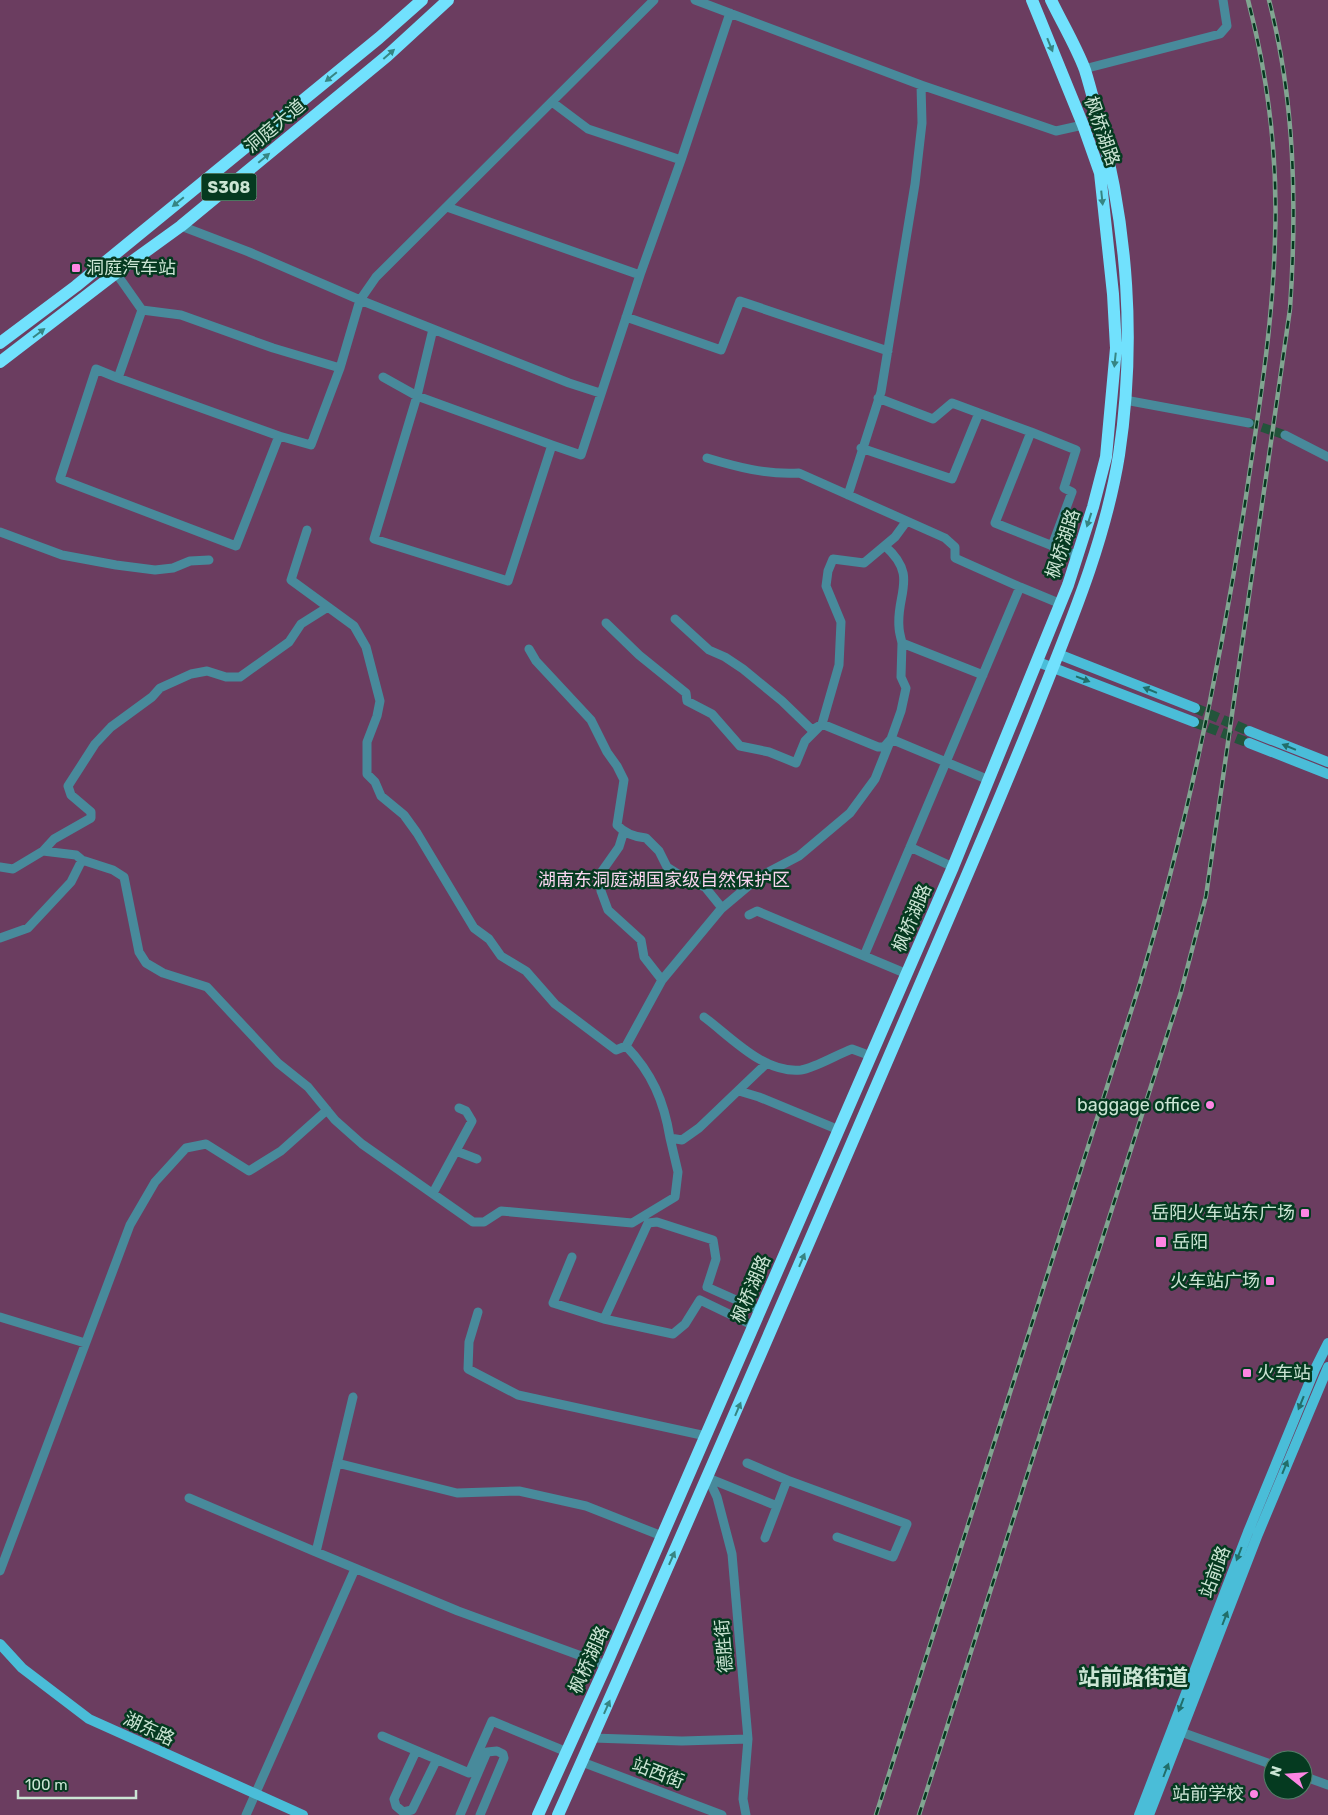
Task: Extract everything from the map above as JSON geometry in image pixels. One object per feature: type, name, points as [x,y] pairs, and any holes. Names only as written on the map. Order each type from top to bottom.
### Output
[{"type":"main road","name":"洞庭大道","points":[[0,343],[84,280],[379,38],[422,0]]},
{"type":"main road","name":"洞庭大道","points":[[0,362],[181,226],[387,56],[448,0]]},
{"type":"main road","name":"枫桥湖路","points":[[538,1815],[606,1665],[954,867],[1061,604],[1078,556],[1106,457],[1116,348],[1113,294],[1100,174],[1083,125],[1032,0]]},
{"type":"main road","name":"枫桥湖路","points":[[558,1815],[708,1478],[972,864],[1053,668],[1086,581],[1109,508],[1119,453],[1129,345],[1127,293],[1121,228],[1112,167],[1084,69],[1051,0]]},
{"type":"main road","points":[[1058,654],[1195,708]]},
{"type":"main road","points":[[1038,662],[1194,722]]},
{"type":"main road","points":[[1249,731],[1328,762]]},
{"type":"main road","points":[[1249,743],[1328,774]]},
{"type":"main road","name":"站前路","points":[[1139,1815],[1251,1524],[1314,1369],[1328,1343]]},
{"type":"main road","name":"站前路","points":[[1149,1815],[1258,1534],[1328,1367]]},
{"type":"main road","name":"湖东路","points":[[0,1644],[22,1668],[89,1719],[303,1815]]},
{"type":"street","points":[[279,436],[236,546],[60,479],[96,369],[279,436],[311,445],[340,368],[360,300],[376,277],[654,0]]},
{"type":"street","points":[[694,0],[921,85],[1056,131],[1083,125]]},
{"type":"street","points":[[1084,69],[1220,34],[1227,26],[1223,0]]},
{"type":"street","points":[[383,377],[416,396],[581,455],[600,392],[730,13]]},
{"type":"street","points":[[848,495],[878,398],[888,351],[922,123],[921,85]]},
{"type":"street","points":[[552,102],[588,128],[681,160]]},
{"type":"street","points":[[447,207],[640,275]]},
{"type":"street","points":[[181,226],[569,383],[600,392]]},
{"type":"street","points":[[116,273],[142,310],[181,315],[273,348],[340,368]]},
{"type":"street","points":[[626,317],[721,350],[740,301],[888,351]]},
{"type":"street","points":[[118,378],[142,310]]},
{"type":"street","points":[[434,329],[374,539],[508,581],[552,445]]},
{"type":"street","points":[[878,398],[933,419],[952,402],[1076,450],[1064,488],[1072,492],[1052,546]]},
{"type":"street","points":[[1124,400],[1249,424]]},
{"type":"street","points":[[861,448],[952,479],[979,413]]},
{"type":"street","points":[[1032,432],[995,523],[1078,556]]},
{"type":"street","points":[[1285,435],[1328,457]]},
{"type":"street","points":[[706,458],[746,470],[781,474],[798,473],[945,538],[956,547],[955,558],[1061,604]]},
{"type":"street","points":[[606,623],[639,655],[686,693],[687,701],[712,714],[740,746],[769,752],[796,763],[805,741],[822,724],[839,665],[841,622],[826,586],[828,571],[833,559],[864,563],[885,546],[906,522]]},
{"type":"street","points":[[307,530],[291,580],[354,626],[366,647],[376,683],[380,701],[377,716],[366,742],[367,774],[375,782],[381,796],[404,815],[417,833],[474,928],[489,940],[501,956],[526,971],[563,1009],[616,1050],[626,1046],[662,980],[722,908],[759,877],[799,856],[850,813],[875,778],[901,711],[906,688],[901,677],[902,643],[899,626],[905,586],[902,568],[894,554],[885,546]]},
{"type":"street","points":[[0,532],[62,555],[116,565],[164,569],[173,568],[190,561],[209,560]]},
{"type":"street","points":[[864,956],[1020,586]]},
{"type":"street","points":[[0,868],[13,869],[43,851],[54,839],[91,818],[91,812],[71,795],[68,786],[95,744],[111,727],[152,697],[160,688],[191,674],[207,670],[226,677],[240,677],[289,642],[301,624],[328,606]]},
{"type":"street","points":[[675,619],[710,650],[743,669],[782,701],[812,730],[822,724]]},
{"type":"street","points":[[902,643],[983,675]]},
{"type":"street","points":[[528,649],[546,672],[591,720],[607,752],[617,766],[624,780],[617,825],[635,837],[646,838],[659,852],[667,867],[689,881],[705,887],[722,908]]},
{"type":"street","points":[[822,724],[878,747],[884,747],[891,739]]},
{"type":"street","points":[[891,739],[989,780]]},
{"type":"street","points":[[624,831],[619,847],[600,874],[601,891],[608,910],[641,940],[644,957],[662,980]]},
{"type":"street","points":[[910,847],[954,867]]},
{"type":"street","points":[[43,851],[76,855],[82,860],[114,870],[124,877],[139,952],[146,963],[163,973],[207,987],[278,1063],[308,1087],[327,1110],[362,1144],[473,1222],[484,1222],[501,1211],[632,1224],[675,1197],[678,1172],[668,1123],[654,1081],[626,1046]]},
{"type":"street","points":[[0,938],[28,928],[71,882],[82,860]]},
{"type":"street","points":[[749,915],[757,911],[907,974]]},
{"type":"street","points":[[704,1017],[767,1064],[776,1067],[802,1070],[852,1049],[871,1056]]},
{"type":"street","points":[[670,1138],[682,1140],[699,1128],[767,1064]]},
{"type":"street","points":[[739,1091],[759,1097],[839,1130]]},
{"type":"street","points":[[433,1193],[472,1121],[466,1111],[460,1108]]},
{"type":"street","points":[[0,1571],[130,1225],[156,1182],[186,1148],[206,1144],[249,1171],[281,1151],[327,1110]]},
{"type":"street","points":[[456,1151],[477,1159]]},
{"type":"street","points":[[572,1257],[553,1303],[604,1319],[673,1334],[685,1324],[707,1287],[716,1259],[713,1240],[657,1222],[648,1223],[604,1319]]},
{"type":"street","points":[[707,1287],[760,1311]]},
{"type":"street","points":[[698,1303],[700,1300],[754,1326]]},
{"type":"street","points":[[478,1312],[469,1342],[468,1369],[494,1384],[518,1395],[706,1436]]},
{"type":"street","points":[[0,1317],[85,1343]]},
{"type":"street","points":[[316,1552],[354,1397]]},
{"type":"street","points":[[337,1463],[457,1493],[519,1492],[586,1506],[662,1536]]},
{"type":"street","points":[[746,1463],[908,1524],[893,1557],[838,1537]]},
{"type":"street","points":[[708,1478],[777,1506]]},
{"type":"street","name":"德胜街","points":[[708,1478],[717,1497],[732,1554],[748,1739],[743,1799],[746,1815]]},
{"type":"street","points":[[765,1538],[787,1480]]},
{"type":"street","points":[[189,1498],[458,1611],[606,1665]]},
{"type":"street","points":[[246,1815],[356,1569]]},
{"type":"street","points":[[460,1815],[492,1721],[567,1752]]},
{"type":"street","points":[[1181,1732],[1263,1761]]},
{"type":"street","points":[[382,1736],[473,1775]]},
{"type":"street","points":[[593,1738],[748,1739]]},
{"type":"street","points":[[416,1750],[394,1799],[396,1806],[403,1812],[412,1810],[437,1759]]},
{"type":"street","points":[[473,1775],[487,1752],[497,1751],[503,1754],[504,1758],[480,1815]]},
{"type":"street","name":"站西街","points":[[582,1762],[722,1815]]},
{"type":"street","points":[[1313,1780],[1328,1785]]},
{"type":"green space","name":"湖南东洞庭湖国家级自然保护区","points":[[0,0],[1328,0],[1328,1815],[0,1815]]},
{"type":"tunnel","points":[[1249,423],[1285,435]]},
{"type":"tunnel","points":[[1195,708],[1249,731]]},
{"type":"tunnel","points":[[1194,722],[1249,743]]},
{"type":"railway","points":[[876,1815],[1140,983],[1174,860],[1216,673],[1257,422],[1274,270],[1276,209],[1273,149],[1266,88],[1248,0]]},
{"type":"railway","points":[[919,1815],[1181,992],[1206,896],[1290,309],[1293,231],[1292,153],[1284,76],[1269,0]]},
{"type":"place","name":"洞庭汽车站","points":[[76,268]]},
{"type":"place","name":"baggage office","points":[[1210,1105]]},
{"type":"place","name":"岳阳火车站东广场","points":[[1305,1213]]},
{"type":"place","name":"岳阳","points":[[1161,1242]]},
{"type":"place","name":"火车站广场","points":[[1270,1281]]},
{"type":"place","name":"火车站","points":[[1247,1373]]},
{"type":"place","name":"站前学校","points":[[1254,1794]]},
{"type":"district","name":"站前路街道","points":[[1133,1677]]}]
